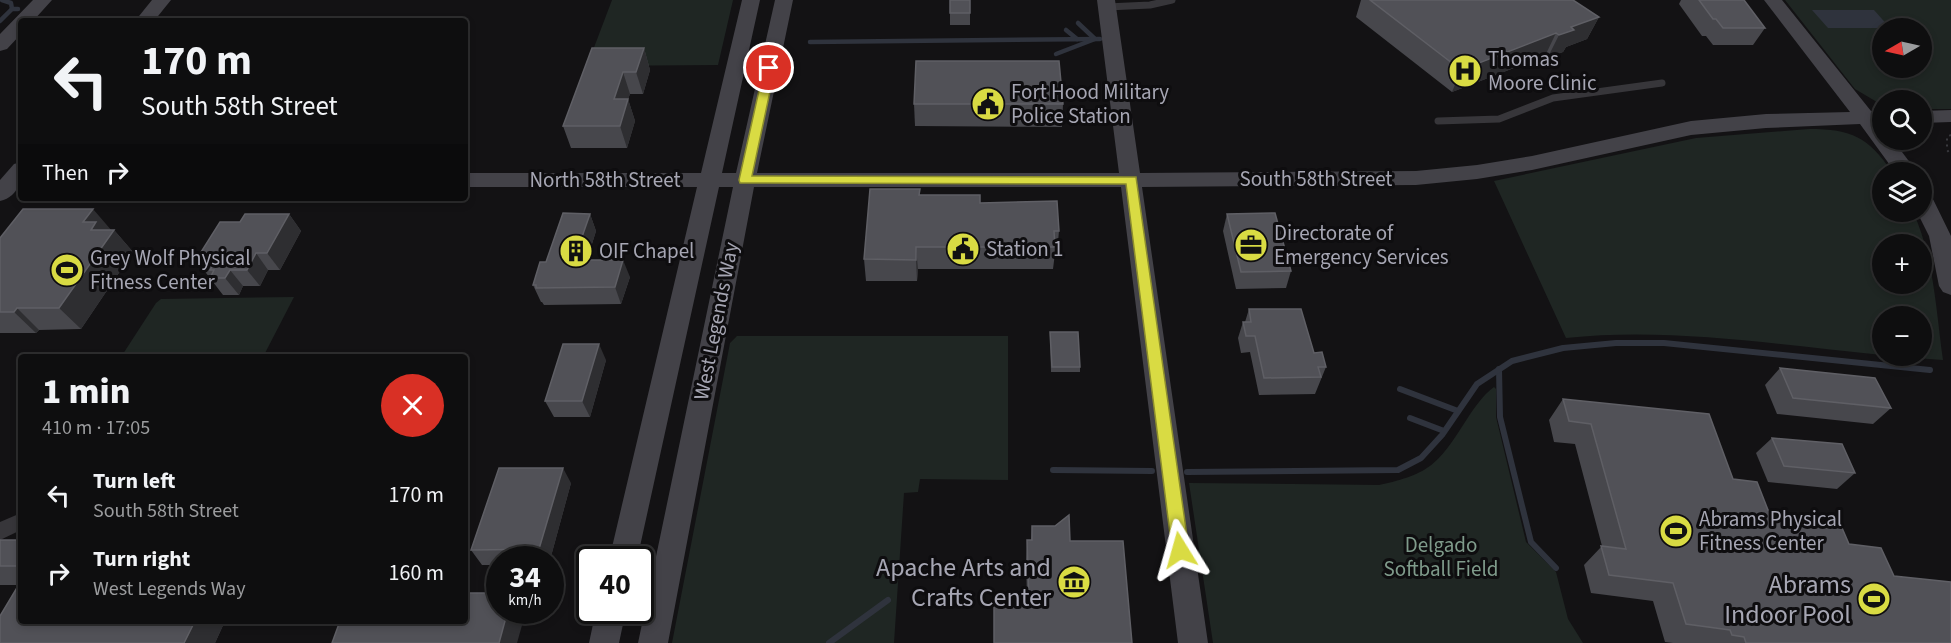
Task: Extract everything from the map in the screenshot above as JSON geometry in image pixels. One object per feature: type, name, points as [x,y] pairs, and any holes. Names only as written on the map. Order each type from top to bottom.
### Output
[{"type":"street","points":[[26,18],[43,0]]},
{"type":"street","points":[[147,18],[162,0]]},
{"type":"street","name":"West Legends Way","points":[[625,546],[751,0]]},
{"type":"street","name":"West Legends Way","points":[[653,643],[745,180],[784,0]]},
{"type":"street","points":[[1773,0],[1872,115]]},
{"type":"street","points":[[1107,4],[1193,643]]},
{"type":"street","points":[[0,45],[18,26]]},
{"type":"street","points":[[1932,117],[1951,116]]},
{"type":"street","name":"South 58th Street","points":[[745,180],[1416,178],[1477,172],[1532,163],[1691,128],[1766,121],[1872,118]]},
{"type":"street","name":"North 58th Street","points":[[468,180],[745,180]]},
{"type":"street","points":[[1932,220],[1940,237],[1951,286]]},
{"type":"street","points":[[0,531],[18,522]]},
{"type":"street","points":[[604,643],[608,624]]},
{"type":"lane","points":[[1107,4],[1150,5],[1172,0]]},
{"type":"lane","points":[[1438,121],[1499,119],[1553,98],[1662,83]]},
{"type":"path","points":[[1951,135],[1947,137],[1947,150],[1951,155]]},
{"type":"green space","points":[[612,0],[733,0],[718,65],[587,66]]},
{"type":"green space","points":[[1785,0],[1951,0],[1951,109],[1932,109],[1932,90],[1872,90],[1872,99],[1855,89]]},
{"type":"green space","points":[[1809,129],[1848,133],[1867,143],[1884,162],[1872,162],[1872,222],[1917,222],[1922,234],[1872,234],[1872,294],[1932,294],[1932,278],[1943,360],[1932,359],[1932,306],[1872,306],[1872,354],[1685,336],[1605,335],[1566,338],[1494,181],[1696,138]]},
{"type":"green space","points":[[294,297],[265,354],[123,354],[156,303],[161,299]]},
{"type":"green space","points":[[737,336],[1008,336],[1008,480],[920,479],[918,492],[904,493],[894,643],[672,643],[730,343]]},
{"type":"green space","name":"Delgado Softball Field","points":[[1494,387],[1496,389],[1496,417],[1526,542],[1556,572],[1568,619],[1583,643],[1213,643],[1189,483],[1379,485],[1397,481],[1422,471],[1441,456],[1479,402]]},
{"type":"shaded area","points":[[1812,10],[1874,10],[1881,18],[1872,18],[1872,28],[1828,28]]},
{"type":"building","points":[[950,0],[970,0],[970,13],[950,13]]},
{"type":"building","points":[[1370,0],[1573,0],[1599,17],[1571,27],[1574,30],[1559,35],[1556,33],[1461,70]]},
{"type":"building","points":[[1699,0],[1744,0],[1765,28],[1723,28]]},
{"type":"building","points":[[592,48],[644,48],[636,72],[623,72],[614,99],[628,99],[620,126],[563,126]]},
{"type":"building","points":[[916,61],[1059,61],[1063,104],[914,104]]},
{"type":"building","points":[[870,189],[920,189],[919,195],[980,195],[980,203],[1057,201],[1059,231],[1054,231],[1055,247],[916,247],[916,260],[864,259]]},
{"type":"building","points":[[23,209],[93,209],[83,222],[96,222],[91,230],[114,230],[59,308],[17,308],[14,312],[0,312],[0,238]]},
{"type":"building","points":[[563,213],[590,214],[576,254],[580,254],[578,260],[623,260],[615,287],[536,288],[536,285],[533,285],[540,262],[546,262]]},
{"type":"building","points":[[1275,213],[1291,271],[1241,272],[1227,214]]},
{"type":"building","points":[[245,214],[289,214],[267,253],[256,253],[247,270],[230,270],[225,278],[210,278],[214,270],[210,270],[216,260],[196,260],[220,222],[240,222]]},
{"type":"building","points":[[1249,309],[1301,309],[1314,353],[1322,352],[1326,367],[1318,367],[1321,377],[1264,378],[1255,336],[1246,336],[1243,322],[1251,322]]},
{"type":"building","points":[[1050,332],[1078,332],[1080,367],[1052,367]]},
{"type":"building","points":[[563,344],[599,344],[582,401],[545,401]]},
{"type":"building","points":[[1780,368],[1875,378],[1891,408],[1793,398]]},
{"type":"building","name":"Abrams Physical Fitness Center","points":[[1563,399],[1709,414],[1733,479],[1757,482],[1768,510],[1785,512],[1789,522],[1842,528],[1849,544],[1881,548],[1894,576],[1951,582],[1951,643],[1746,643],[1744,637],[1732,635],[1730,630],[1686,624],[1673,583],[1609,575],[1601,546],[1626,549],[1591,424],[1569,421]]},
{"type":"building","points":[[1772,438],[1842,444],[1855,473],[1784,466]]},
{"type":"building","points":[[499,468],[563,468],[540,546],[486,546],[486,550],[471,550]]},
{"type":"building","name":"Apache Arts and Crafts Center","points":[[1069,515],[1070,541],[1123,541],[1132,643],[994,643],[994,600],[1029,600],[1027,540],[1032,540],[1032,526],[1055,526]]},
{"type":"building","points":[[0,540],[18,540],[18,566],[0,566]]},
{"type":"building","points":[[18,586],[18,624],[194,624],[184,643],[0,643],[0,616]]},
{"type":"building","points":[[468,593],[486,593],[486,624],[504,624],[499,643],[332,643],[339,624],[468,624]]},
{"type":"waterway","points":[[2,0],[11,3],[12,9]]},
{"type":"waterway","points":[[0,21],[12,9]]},
{"type":"waterway","points":[[12,9],[18,9]]},
{"type":"waterway","points":[[1078,23],[1095,39]]},
{"type":"waterway","points":[[1066,30],[1077,39]]},
{"type":"waterway","points":[[810,42],[1095,39]]},
{"type":"waterway","points":[[1056,54],[1095,39]]},
{"type":"waterway","points":[[1095,39],[1100,39]]},
{"type":"waterway","points":[[1499,370],[1512,361],[1563,348],[1616,343],[1664,343],[1930,370]]},
{"type":"waterway","points":[[1187,472],[1398,470],[1421,458],[1442,435],[1477,384],[1499,370]]},
{"type":"waterway","points":[[1499,370],[1500,417],[1531,542],[1556,568]]},
{"type":"waterway","points":[[1400,389],[1458,411]]},
{"type":"waterway","points":[[1410,418],[1444,431]]},
{"type":"waterway","points":[[1053,470],[1152,471]]},
{"type":"waterway","points":[[829,643],[888,600]]},
{"type":"place","name":"Thomas Moore Clinic","points":[[1465,71]]},
{"type":"place","name":"Fort Hood Military Police Station","points":[[988,104]]},
{"type":"place","name":"Directorate of Emergency Services","points":[[1251,245]]},
{"type":"place","name":"Station 1","points":[[963,249]]},
{"type":"place","name":"OIF Chapel","points":[[576,251]]},
{"type":"place","name":"Grey Wolf Physical Fitness Center","points":[[67,270]]},
{"type":"place","name":"Abrams Physical Fitness Center","points":[[1676,531]]},
{"type":"place","name":"Apache Arts and Crafts Center","points":[[1074,582]]},
{"type":"place","name":"Abrams Indoor Pool","points":[[1874,599]]},
{"type":"route","points":[[769,68],[745,180],[1131,180],[1180,550]]}]
